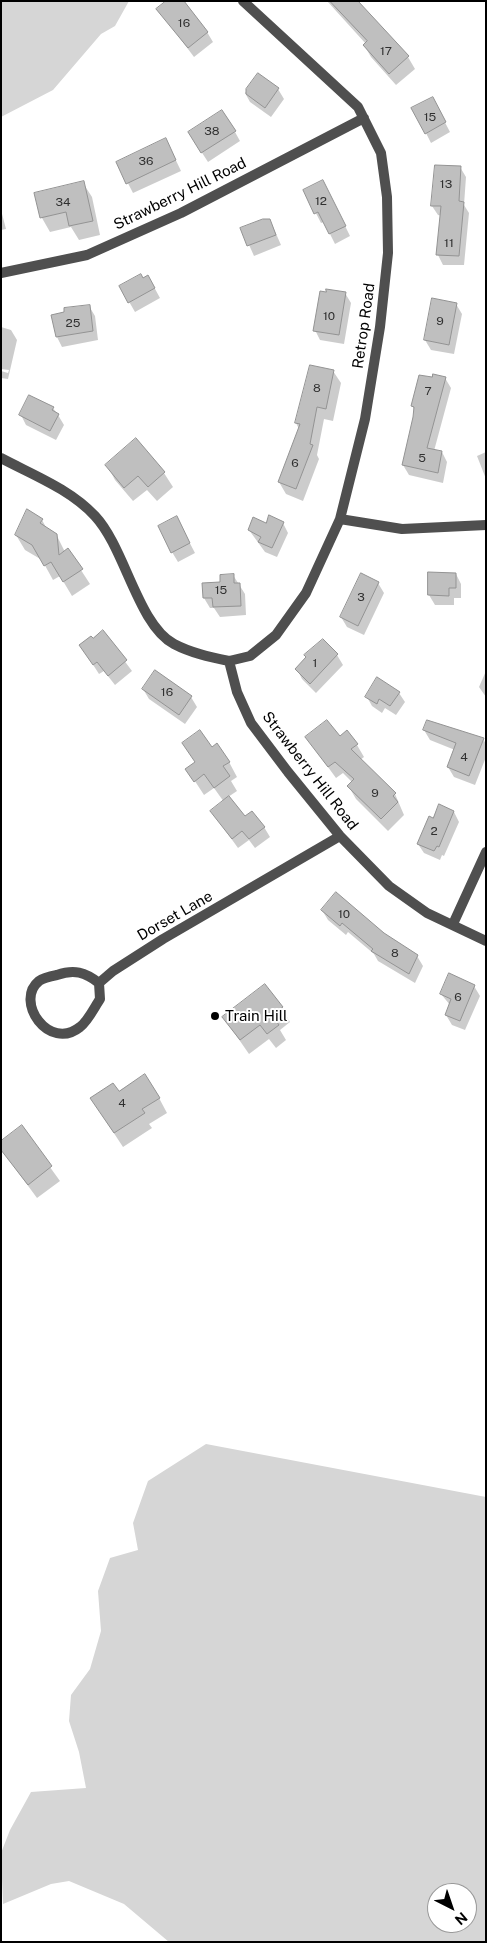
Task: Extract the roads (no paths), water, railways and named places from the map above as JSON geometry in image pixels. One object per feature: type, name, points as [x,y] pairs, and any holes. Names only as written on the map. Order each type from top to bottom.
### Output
[{"type":"street","name":"Retrop Road","points":[[229,661],[250,656],[276,635],[306,593],[340,519],[365,419],[380,327],[388,252],[387,197],[381,153],[358,107],[243,1]]},
{"type":"street","name":"Strawberry Hill Road","points":[[1,273],[87,255],[181,213],[364,118]]},
{"type":"street","points":[[1,458],[72,495],[95,516],[111,536],[143,606],[157,629],[172,644],[196,654],[229,661]]},
{"type":"street","points":[[340,519],[402,529],[486,525]]},
{"type":"street","name":"Strawberry Hill Road","points":[[229,661],[237,692],[251,723],[340,836],[389,886],[427,913],[486,941]]},
{"type":"street","name":"Dorset Lane","points":[[99,983],[112,971],[163,939],[340,836]]},
{"type":"street","points":[[453,924],[486,852]]},
{"type":"street","points":[[69,971],[88,974],[99,983],[100,999],[80,1028],[63,1034],[50,1032],[40,1024],[33,1012],[31,991],[39,981],[69,971]]},
{"type":"place","name":"Train Hill","points":[[215,1016]]}]
